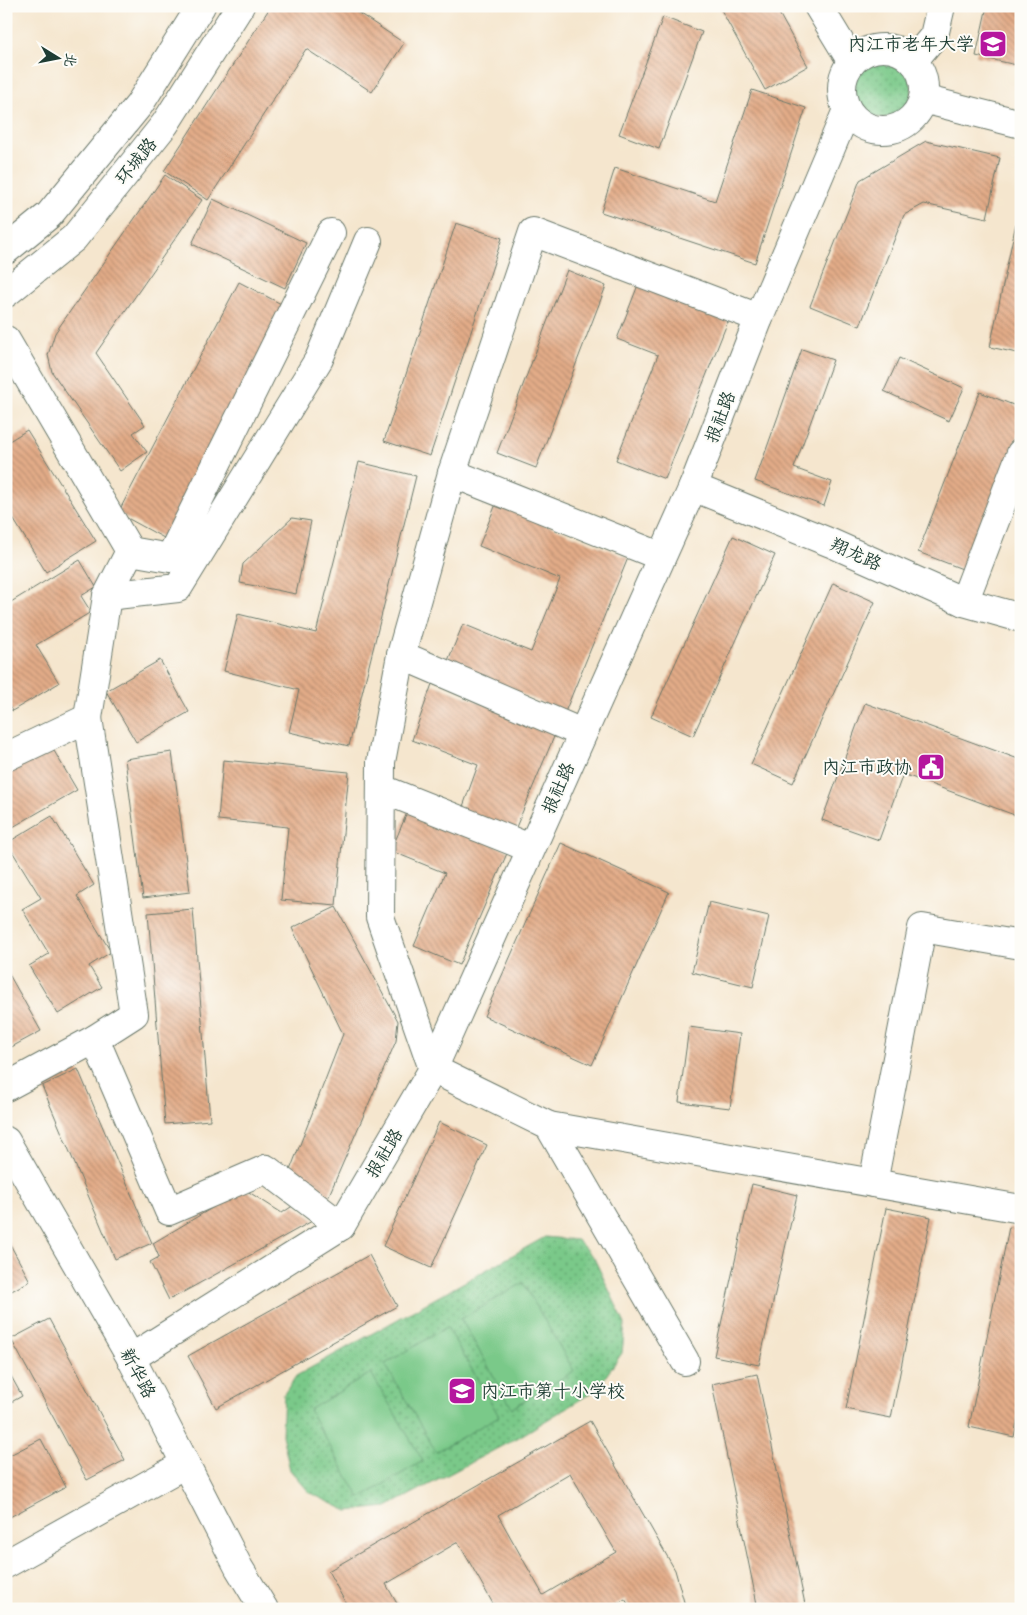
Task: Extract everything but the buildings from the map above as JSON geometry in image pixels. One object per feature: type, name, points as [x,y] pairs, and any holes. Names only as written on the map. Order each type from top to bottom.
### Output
[{"type":"street","name":"环城路","points":[[6,250],[49,215],[139,105],[201,6]]},
{"type":"street","name":"环城路","points":[[6,293],[74,238],[165,124],[240,6]]},
{"type":"street","points":[[818,6],[852,62]]},
{"type":"street","points":[[913,61],[934,36],[941,6]]},
{"type":"street","points":[[889,48],[902,52],[913,61],[920,72],[924,86],[923,99],[917,112],[908,122],[896,128],[882,130],[868,127],[856,121],[848,110],[843,98],[842,86],[845,73],[852,62],[862,53],[875,49],[889,48]]},
{"type":"street","points":[[923,99],[1021,124]]},
{"type":"street","name":"报社路","points":[[131,1358],[341,1226],[433,1069],[692,487],[759,318],[848,110]]},
{"type":"street","points":[[759,318],[533,232],[452,472],[401,655],[381,762],[380,917],[433,1069],[549,1126],[1021,1209]]},
{"type":"street","points":[[6,340],[130,551],[170,558],[331,233]]},
{"type":"street","points":[[107,596],[178,588],[320,359],[368,241]]},
{"type":"street","points":[[964,602],[1021,453]]},
{"type":"street","points":[[452,472],[660,556]]},
{"type":"street","name":"翔龙路","points":[[692,487],[831,543],[964,602],[1021,618]]},
{"type":"street","points":[[6,1087],[94,1039],[134,1014],[88,718],[107,596],[130,551]]},
{"type":"street","points":[[401,655],[582,733]]},
{"type":"street","points":[[6,757],[88,718]]},
{"type":"street","points":[[382,789],[530,848]]},
{"type":"street","points":[[873,1183],[922,928],[1021,945]]},
{"type":"street","points":[[94,1039],[169,1211],[266,1168],[341,1226]]},
{"type":"street","points":[[549,1126],[685,1361]]},
{"type":"street","name":"新华路","points":[[6,1140],[131,1358],[239,1568],[264,1609]]},
{"type":"street","points":[[6,1564],[185,1464]]},
{"type":"green space","points":[[883,60],[894,62],[907,73],[912,89],[910,100],[899,113],[883,118],[872,116],[859,105],[854,89],[856,78],[867,65]]},
{"type":"green space","points":[[545,1237],[577,1240],[594,1258],[625,1324],[622,1353],[596,1390],[519,1437],[387,1507],[348,1511],[310,1493],[290,1470],[282,1435],[284,1394],[296,1376]]},
{"type":"green space","points":[[523,1283],[574,1371],[512,1408],[461,1319]]},
{"type":"green space","points":[[447,1327],[499,1416],[436,1452],[385,1364]]},
{"type":"green space","points":[[371,1373],[423,1461],[360,1498],[309,1410]]},
{"type":"place","name":"内江市老年大学","points":[[993,44]]},
{"type":"place","name":"内江市政协","points":[[931,767]]},
{"type":"place","name":"内江市第十小学校","points":[[462,1391]]}]
